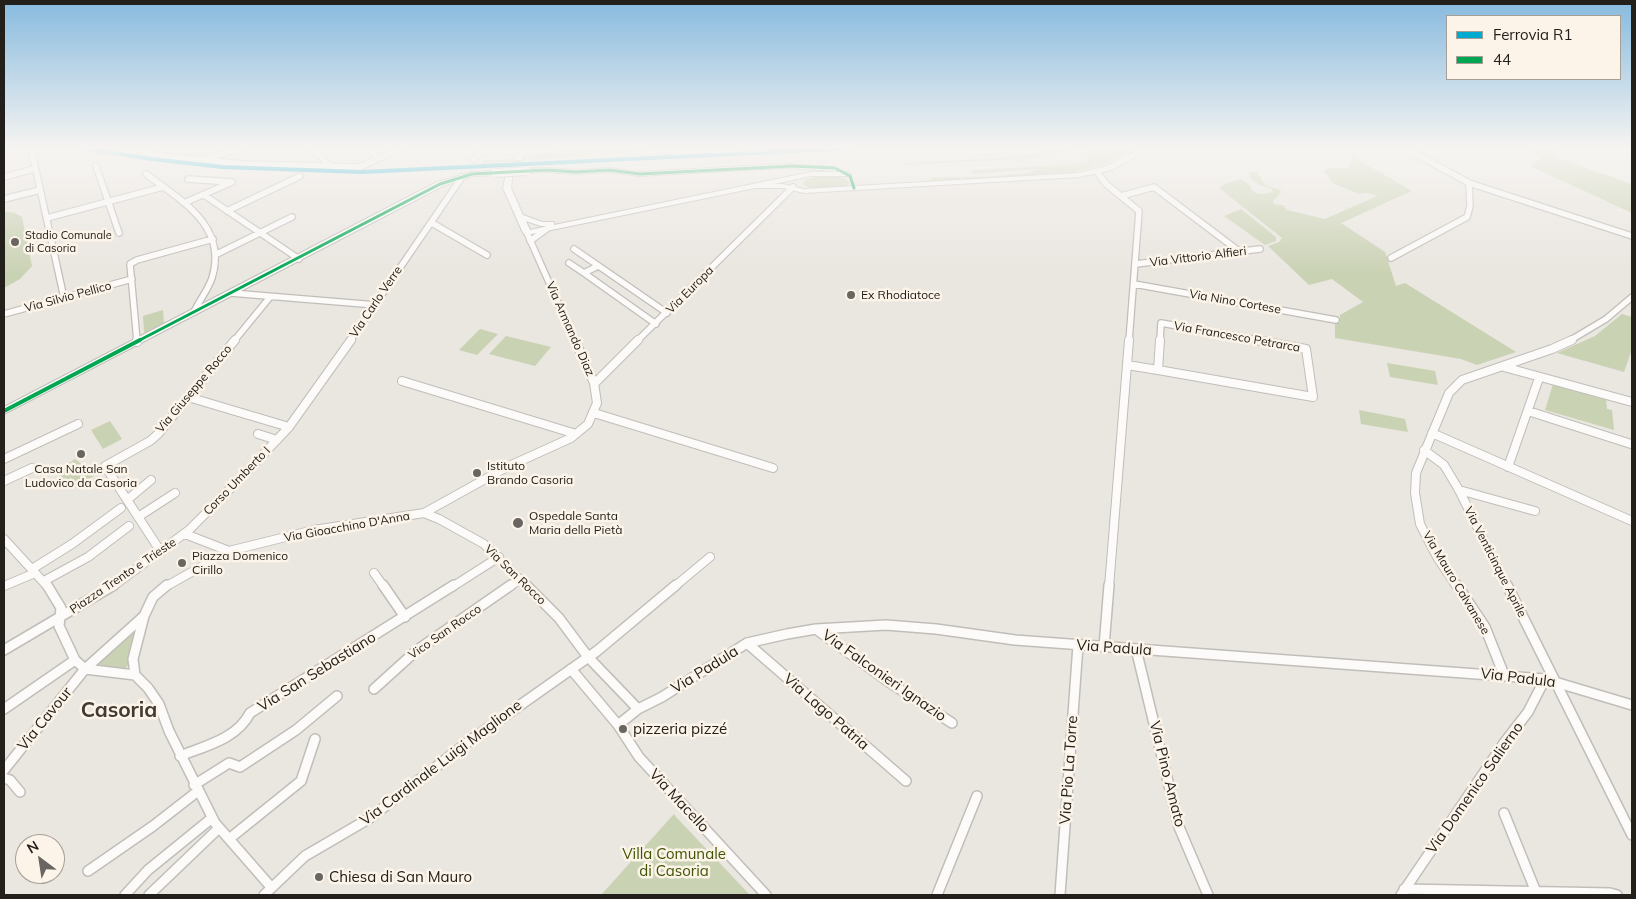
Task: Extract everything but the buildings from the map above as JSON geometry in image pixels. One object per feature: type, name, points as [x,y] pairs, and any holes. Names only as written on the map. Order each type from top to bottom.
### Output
[{"type":"street","points":[[4,199],[40,190],[64,298]]},
{"type":"street","points":[[103,190],[118,233]]},
{"type":"street","points":[[47,218],[155,190]]},
{"type":"street","points":[[166,190],[203,220],[213,239],[215,255],[212,278],[194,312]]},
{"type":"street","points":[[184,203],[215,190]]},
{"type":"street","points":[[227,211],[271,190]]},
{"type":"street","points":[[4,411],[429,190]]},
{"type":"street","name":"Via Carlo Verre","points":[[289,427],[376,305],[391,279],[453,190]]},
{"type":"street","name":"Via Armando Diaz","points":[[508,190],[594,383],[597,403],[594,413]]},
{"type":"street","points":[[530,241],[542,231],[560,225],[737,190]]},
{"type":"street","name":"Via Europa","points":[[594,383],[793,190]]},
{"type":"street","points":[[1104,647],[1140,212],[1114,190]]},
{"type":"street","points":[[1122,196],[1143,190]]},
{"type":"street","points":[[1158,190],[1240,252]]},
{"type":"street","points":[[1391,258],[1467,217],[1470,206],[1469,190]]},
{"type":"street","points":[[1488,190],[1632,236]]},
{"type":"street","points":[[204,195],[299,259]]},
{"type":"street","points":[[215,255],[292,217]]},
{"type":"street","points":[[520,217],[542,224],[560,225]]},
{"type":"street","points":[[432,222],[487,255]]},
{"type":"street","points":[[527,232],[550,228]]},
{"type":"street","points":[[137,342],[130,264],[134,261],[213,239]]},
{"type":"street","points":[[574,249],[667,313]]},
{"type":"street","name":"Via Vittorio Alfieri","points":[[1136,264],[1260,249]]},
{"type":"street","points":[[569,263],[656,324]]},
{"type":"street","points":[[584,273],[598,266]]},
{"type":"street","name":"Via Silvio Pellico","points":[[4,314],[132,279]]},
{"type":"street","name":"Via Nino Cortese","points":[[1134,284],[1336,320]]},
{"type":"street","points":[[231,293],[376,305]]},
{"type":"street","name":"Via Giuseppe Rocco","points":[[127,500],[105,466],[150,441],[270,297]]},
{"type":"street","name":"Via Mauro Calvanese","points":[[1504,675],[1485,627],[1437,557],[1420,524],[1415,493],[1416,472],[1449,393],[1462,380],[1552,349],[1579,337],[1606,319],[1632,297]]},
{"type":"street","name":"Via Francesco Petrarca","points":[[1127,365],[1158,371],[1313,397],[1306,350],[1161,323],[1158,371]]},
{"type":"street","points":[[1504,366],[1539,378],[1632,402]]},
{"type":"street","points":[[1508,466],[1539,378]]},
{"type":"street","points":[[402,381],[576,434]]},
{"type":"street","points":[[188,397],[289,427]]},
{"type":"street","points":[[1528,411],[1631,444]]},
{"type":"street","points":[[424,513],[507,467],[545,451],[576,434],[588,424],[594,413],[774,468]]},
{"type":"street","points":[[4,459],[78,424]]},
{"type":"street","name":"Corso Umberto I","points":[[185,534],[289,427]]},
{"type":"street","points":[[1432,433],[1632,521]]},
{"type":"street","points":[[258,434],[277,440]]},
{"type":"street","name":"Via Venticinque Aprile","points":[[1424,450],[1444,465],[1459,490],[1632,834]]},
{"type":"street","points":[[4,481],[32,468]]},
{"type":"street","points":[[151,480],[127,500],[161,552]]},
{"type":"street","points":[[1459,490],[1535,511]]},
{"type":"street","points":[[138,517],[175,493]]},
{"type":"street","points":[[4,586],[34,571],[121,508]]},
{"type":"street","name":"Via Gioacchino D'Anna","points":[[229,551],[314,530],[424,513]]},
{"type":"street","name":"Via San Rocco","points":[[424,513],[439,519],[484,544],[559,618],[588,657],[638,709]]},
{"type":"street","points":[[44,581],[88,557],[129,526]]},
{"type":"street","points":[[185,534],[229,551]]},
{"type":"street","name":"Piazza Trento e Trieste","points":[[4,650],[102,594],[185,534]]},
{"type":"street","points":[[6,545],[44,581],[61,608],[59,626],[75,660],[85,668],[135,675],[148,688],[159,704],[180,756],[212,818],[268,891]]},
{"type":"street","points":[[135,675],[133,659],[144,616],[153,597],[161,589],[229,551]]},
{"type":"street","name":"Via Cardinale Luigi Maglione","points":[[268,891],[305,856],[370,818],[468,742],[610,641],[710,557]]},
{"type":"street","name":"Via San Sebastiano","points":[[180,756],[224,739],[244,725],[250,713],[405,618],[498,558]]},
{"type":"street","points":[[374,573],[405,618]]},
{"type":"street","name":"Vico San Rocco","points":[[374,689],[416,651],[520,579]]},
{"type":"street","name":"Via Cavour","points":[[4,770],[85,668],[144,616]]},
{"type":"street","name":"Via Padula","points":[[618,725],[638,709],[662,697],[747,643],[816,628],[886,625],[936,629],[1015,640],[1545,678],[1632,705]]},
{"type":"street","name":"Via Falconieri Ignazio","points":[[816,628],[889,682],[952,723]]},
{"type":"street","name":"Via Lago Patria","points":[[747,643],[906,781]]},
{"type":"street","name":"Via Pio La Torre","points":[[1060,895],[1078,645]]},
{"type":"street","name":"Via Pino Amato","points":[[1136,649],[1180,827],[1208,895]]},
{"type":"street","name":"Via Cavour","points":[[4,709],[75,660]]},
{"type":"street","name":"Via Macello","points":[[570,668],[618,725],[639,756],[766,895]]},
{"type":"street","name":"Via Domenico Salierno","points":[[1402,892],[1528,712],[1545,678]]},
{"type":"street","points":[[88,872],[153,826],[196,788],[229,763],[240,767],[296,730],[337,696]]},
{"type":"street","points":[[229,839],[301,781],[315,738]]},
{"type":"street","points":[[4,778],[10,780],[20,792]]},
{"type":"street","points":[[937,895],[977,796]]},
{"type":"street","points":[[1504,813],[1536,892]]},
{"type":"street","points":[[125,895],[148,870],[212,818]]},
{"type":"street","points":[[149,895],[219,828]]},
{"type":"street","points":[[1402,892],[1610,893],[1617,895]]},
{"type":"green space","points":[[1221,190],[1252,190],[1261,194],[1273,192],[1272,190],[1281,190],[1280,194],[1273,201],[1274,204],[1283,205],[1287,210],[1325,219],[1377,196],[1367,193],[1359,194],[1349,190],[1412,191],[1341,223],[1385,252],[1396,286],[1405,283],[1516,352],[1477,365],[1461,359],[1335,338],[1335,322],[1340,323],[1340,315],[1363,302],[1332,279],[1309,285],[1268,246],[1279,242],[1282,238]]},
{"type":"green space","points":[[1582,190],[1632,190],[1632,213]]},
{"type":"green space","points":[[1241,209],[1276,237],[1276,241],[1265,245],[1224,216]]},
{"type":"green space","name":"Stadio Comunale di Casoria","points":[[4,211],[15,213],[22,217],[32,266],[20,279],[4,288]]},
{"type":"green space","points":[[163,310],[164,324],[147,333],[144,332],[143,316]]},
{"type":"green space","points":[[1622,314],[1632,317],[1632,349],[1624,372],[1557,353],[1595,336]]},
{"type":"green space","points":[[480,329],[498,334],[477,355],[459,350]]},
{"type":"green space","points":[[506,336],[551,347],[535,366],[489,354]]},
{"type":"green space","points":[[1387,363],[1435,371],[1438,385],[1390,377]]},
{"type":"green space","points":[[1553,384],[1606,398],[1607,409],[1612,410],[1614,430],[1545,410]]},
{"type":"green space","points":[[1359,410],[1405,419],[1408,432],[1361,424]]},
{"type":"green space","points":[[110,421],[122,439],[103,449],[91,430]]},
{"type":"green space","points":[[75,459],[95,475],[75,488],[55,472]]},
{"type":"green space","points":[[141,620],[129,664],[124,670],[92,666]]},
{"type":"green space","name":"Villa Comunale di Casoria","points":[[674,814],[676,817],[750,895],[601,895]]},
{"type":"transit line","name":"44","points":[[4,411],[429,190]]},
{"type":"place","name":"Stadio Comunale di Casoria","points":[[15,242]]},
{"type":"place","name":"Ex Rhodiatoce","points":[[851,295]]},
{"type":"place","name":"Casa Natale San Ludovico da Casoria","points":[[81,454]]},
{"type":"place","name":"Istituto Brando Casoria","points":[[477,473]]},
{"type":"place","name":"Ospedale Santa Maria della Pietà","points":[[518,523]]},
{"type":"place","name":"Piazza Domenico Cirillo","points":[[182,563]]},
{"type":"place","name":"pizzeria pizzé","points":[[623,729]]},
{"type":"place","name":"Chiesa di San Mauro","points":[[319,877]]},
{"type":"district","name":"Casoria","points":[[119,711]]}]
